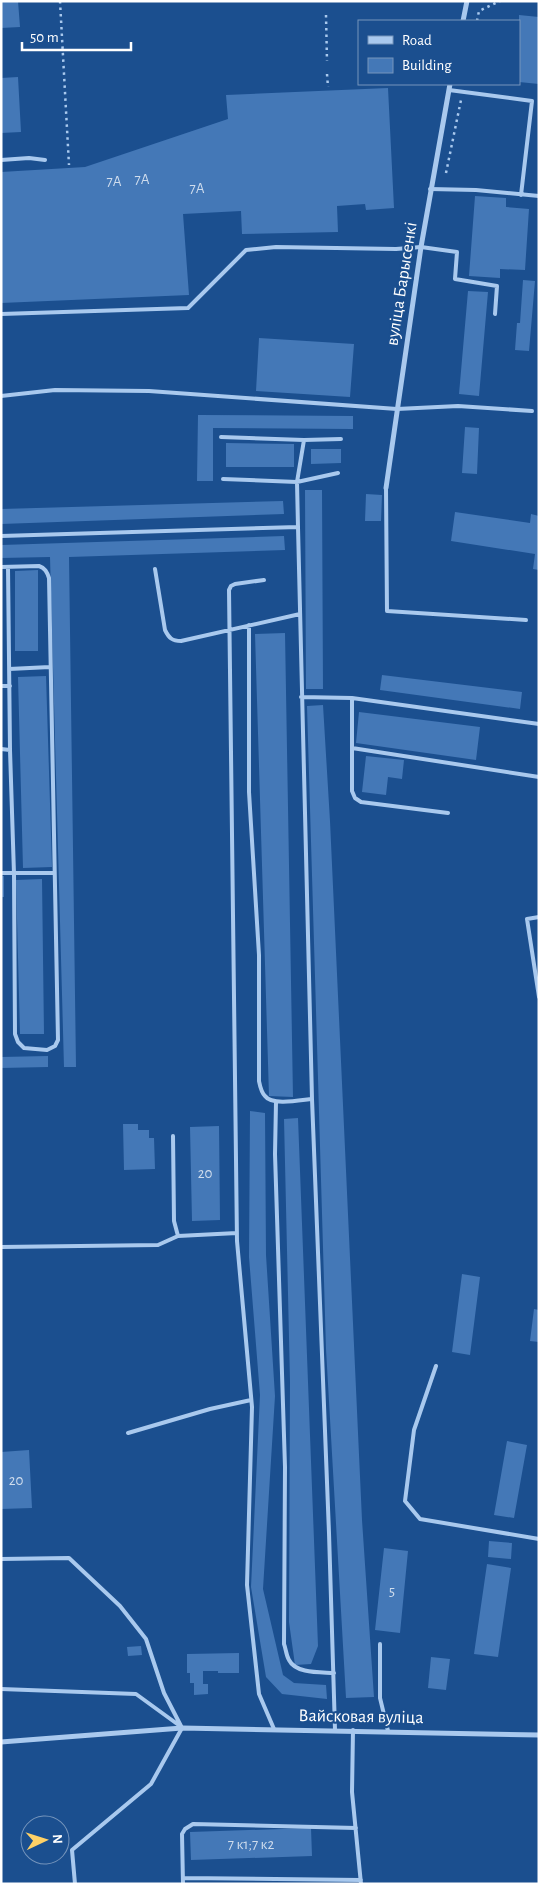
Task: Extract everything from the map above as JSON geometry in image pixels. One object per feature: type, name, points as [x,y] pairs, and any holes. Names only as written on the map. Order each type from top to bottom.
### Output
[{"type":"street","points":[[463,20],[467,1]]},
{"type":"street","name":"вуліца Барысенкі","points":[[386,488],[430,188],[450,85]]},
{"type":"street","name":"Вайсковая вуліца","points":[[1,1742],[182,1728],[539,1735]]},
{"type":"lane","points":[[449,90],[532,101],[521,195]]},
{"type":"lane","points":[[1,160],[29,158],[45,160]]},
{"type":"lane","points":[[430,188],[539,196]]},
{"type":"lane","points":[[1,314],[188,308],[246,250],[276,246],[396,249],[421,247],[457,252],[455,279],[497,286],[495,314]]},
{"type":"lane","points":[[1,396],[55,390],[149,391],[397,409],[458,406],[532,410]]},
{"type":"lane","points":[[221,436],[304,440],[341,439]]},
{"type":"lane","points":[[304,440],[297,482],[301,696],[312,1099],[335,1730]]},
{"type":"lane","points":[[223,479],[297,482],[338,473]]},
{"type":"lane","points":[[386,488],[387,612],[526,620]]},
{"type":"lane","points":[[1,536],[298,526]]},
{"type":"lane","points":[[1,567],[39,566],[48,572],[49,578],[58,1040],[55,1046],[47,1050],[24,1048],[18,1042],[15,1034],[8,567]]},
{"type":"lane","points":[[155,569],[165,630],[168,637],[174,641],[181,642],[300,614]]},
{"type":"lane","points":[[264,580],[231,586],[230,629],[237,1233],[251,1400],[248,1585],[259,1694],[274,1729]]},
{"type":"lane","points":[[249,625],[249,792],[259,955],[259,1081],[265,1096],[276,1102],[312,1099]]},
{"type":"lane","points":[[9,669],[50,667]]},
{"type":"lane","points":[[1,686],[10,686]]},
{"type":"lane","points":[[301,696],[352,698],[539,724]]},
{"type":"lane","points":[[352,698],[352,791],[355,798],[361,802],[448,813]]},
{"type":"lane","points":[[352,748],[539,777]]},
{"type":"lane","points":[[1,749],[10,750]]},
{"type":"lane","points":[[1,873],[54,873]]},
{"type":"lane","points":[[539,917],[527,919],[539,997]]},
{"type":"lane","points":[[276,1102],[275,1154],[285,1467],[284,1644],[288,1659],[293,1666],[305,1670],[334,1673]]},
{"type":"lane","points":[[173,1136],[174,1221],[178,1236]]},
{"type":"lane","points":[[1,1248],[158,1245],[178,1236],[237,1233]]},
{"type":"lane","points":[[436,1366],[414,1430],[405,1501],[420,1519],[539,1538]]},
{"type":"lane","points":[[128,1433],[210,1409],[251,1400]]},
{"type":"lane","points":[[1,1559],[69,1558],[113,1599],[146,1640],[164,1694],[182,1728]]},
{"type":"lane","points":[[380,1644],[380,1698],[388,1731]]},
{"type":"lane","points":[[1,1689],[136,1694],[182,1728]]},
{"type":"lane","points":[[75,1884],[72,1850],[151,1784],[182,1728]]},
{"type":"lane","points":[[183,1878],[361,1882],[352,1792],[354,1730]]},
{"type":"lane","points":[[183,1884],[182,1834],[185,1829],[193,1824],[356,1828]]},
{"type":"path","points":[[60,1],[69,165]]},
{"type":"path","points":[[477,20],[479,11],[500,1]]},
{"type":"path","points":[[326,15],[327,61]]},
{"type":"path","points":[[327,74],[328,86]]},
{"type":"path","points":[[442,189],[462,92]]},
{"type":"building","points":[[1,1],[18,1],[20,27],[1,28]]},
{"type":"building","points":[[519,15],[539,17],[539,84],[520,82]]},
{"type":"building","points":[[18,77],[21,132],[1,133],[1,78]]},
{"type":"building","points":[[388,88],[394,208],[366,210],[365,204],[337,206],[338,232],[242,234],[241,211],[183,214],[189,295],[1,303],[1,172],[85,167],[228,119],[226,95]]},
{"type":"building","points":[[475,196],[506,198],[506,207],[529,209],[525,270],[500,269],[500,278],[469,276]]},
{"type":"building","points":[[523,280],[535,281],[529,351],[515,350],[517,323],[520,323]]},
{"type":"building","points":[[468,291],[488,292],[479,396],[459,394]]},
{"type":"building","points":[[259,338],[354,344],[350,397],[256,391]]},
{"type":"building","points":[[198,415],[353,416],[353,429],[213,428],[213,481],[197,481]]},
{"type":"building","points":[[465,427],[479,428],[477,474],[462,473]]},
{"type":"building","points":[[226,443],[294,444],[294,467],[226,467]]},
{"type":"building","points":[[311,449],[341,449],[341,463],[311,464]]},
{"type":"building","points":[[305,490],[322,490],[323,689],[306,689]]},
{"type":"building","points":[[366,494],[382,495],[381,521],[365,521]]},
{"type":"building","points":[[283,501],[284,514],[1,524],[1,509]]},
{"type":"building","points":[[455,512],[530,523],[531,514],[539,516],[539,570],[533,569],[535,554],[451,541]]},
{"type":"building","points":[[284,536],[285,550],[69,557],[76,1067],[64,1067],[50,557],[1,558],[1,545]]},
{"type":"building","points":[[38,570],[38,651],[15,651],[15,571]]},
{"type":"building","points":[[285,633],[293,1097],[269,1096],[255,634]]},
{"type":"building","points":[[382,675],[522,692],[520,709],[380,690]]},
{"type":"building","points":[[46,676],[52,867],[23,868],[18,677]]},
{"type":"building","points":[[323,705],[362,1520],[374,1697],[346,1698],[326,1349],[307,706]]},
{"type":"building","points":[[359,712],[480,727],[476,760],[356,743]]},
{"type":"building","points":[[366,756],[404,760],[402,779],[388,777],[386,795],[362,792]]},
{"type":"building","points":[[1,876],[4,876],[4,897],[1,897]]},
{"type":"building","points":[[42,879],[44,1034],[20,1034],[16,880]]},
{"type":"building","points":[[48,1056],[48,1067],[1,1068],[1,1057]]},
{"type":"building","points":[[250,1111],[265,1113],[266,1255],[275,1396],[263,1589],[283,1675],[294,1683],[326,1685],[327,1699],[282,1694],[266,1677],[251,1587],[260,1395],[249,1257]]},
{"type":"building","points":[[298,1118],[318,1646],[311,1664],[295,1665],[289,1622],[290,1381],[284,1119]]},
{"type":"building","points":[[123,1124],[138,1124],[138,1130],[149,1130],[149,1138],[154,1138],[155,1169],[124,1170]]},
{"type":"building","points":[[219,1126],[220,1220],[192,1221],[190,1127]]},
{"type":"building","points":[[462,1274],[480,1277],[470,1355],[452,1352]]},
{"type":"building","points":[[534,1309],[539,1310],[539,1342],[530,1341]]},
{"type":"building","points":[[507,1441],[527,1445],[514,1518],[494,1515]]},
{"type":"building","points":[[29,1450],[32,1508],[1,1509],[1,1452]]},
{"type":"building","points":[[489,1541],[512,1543],[511,1559],[488,1557]]},
{"type":"building","points":[[384,1548],[408,1551],[400,1633],[375,1630]]},
{"type":"building","points":[[487,1564],[511,1568],[498,1657],[474,1654]]},
{"type":"building","points":[[141,1646],[142,1655],[128,1656],[127,1647]]},
{"type":"building","points":[[239,1653],[239,1673],[203,1671],[203,1684],[208,1684],[208,1694],[194,1695],[194,1683],[190,1683],[190,1673],[187,1673],[187,1654]]},
{"type":"building","points":[[431,1657],[450,1659],[446,1690],[428,1688]]},
{"type":"building","points":[[311,1828],[312,1856],[191,1860],[190,1832]]}]
